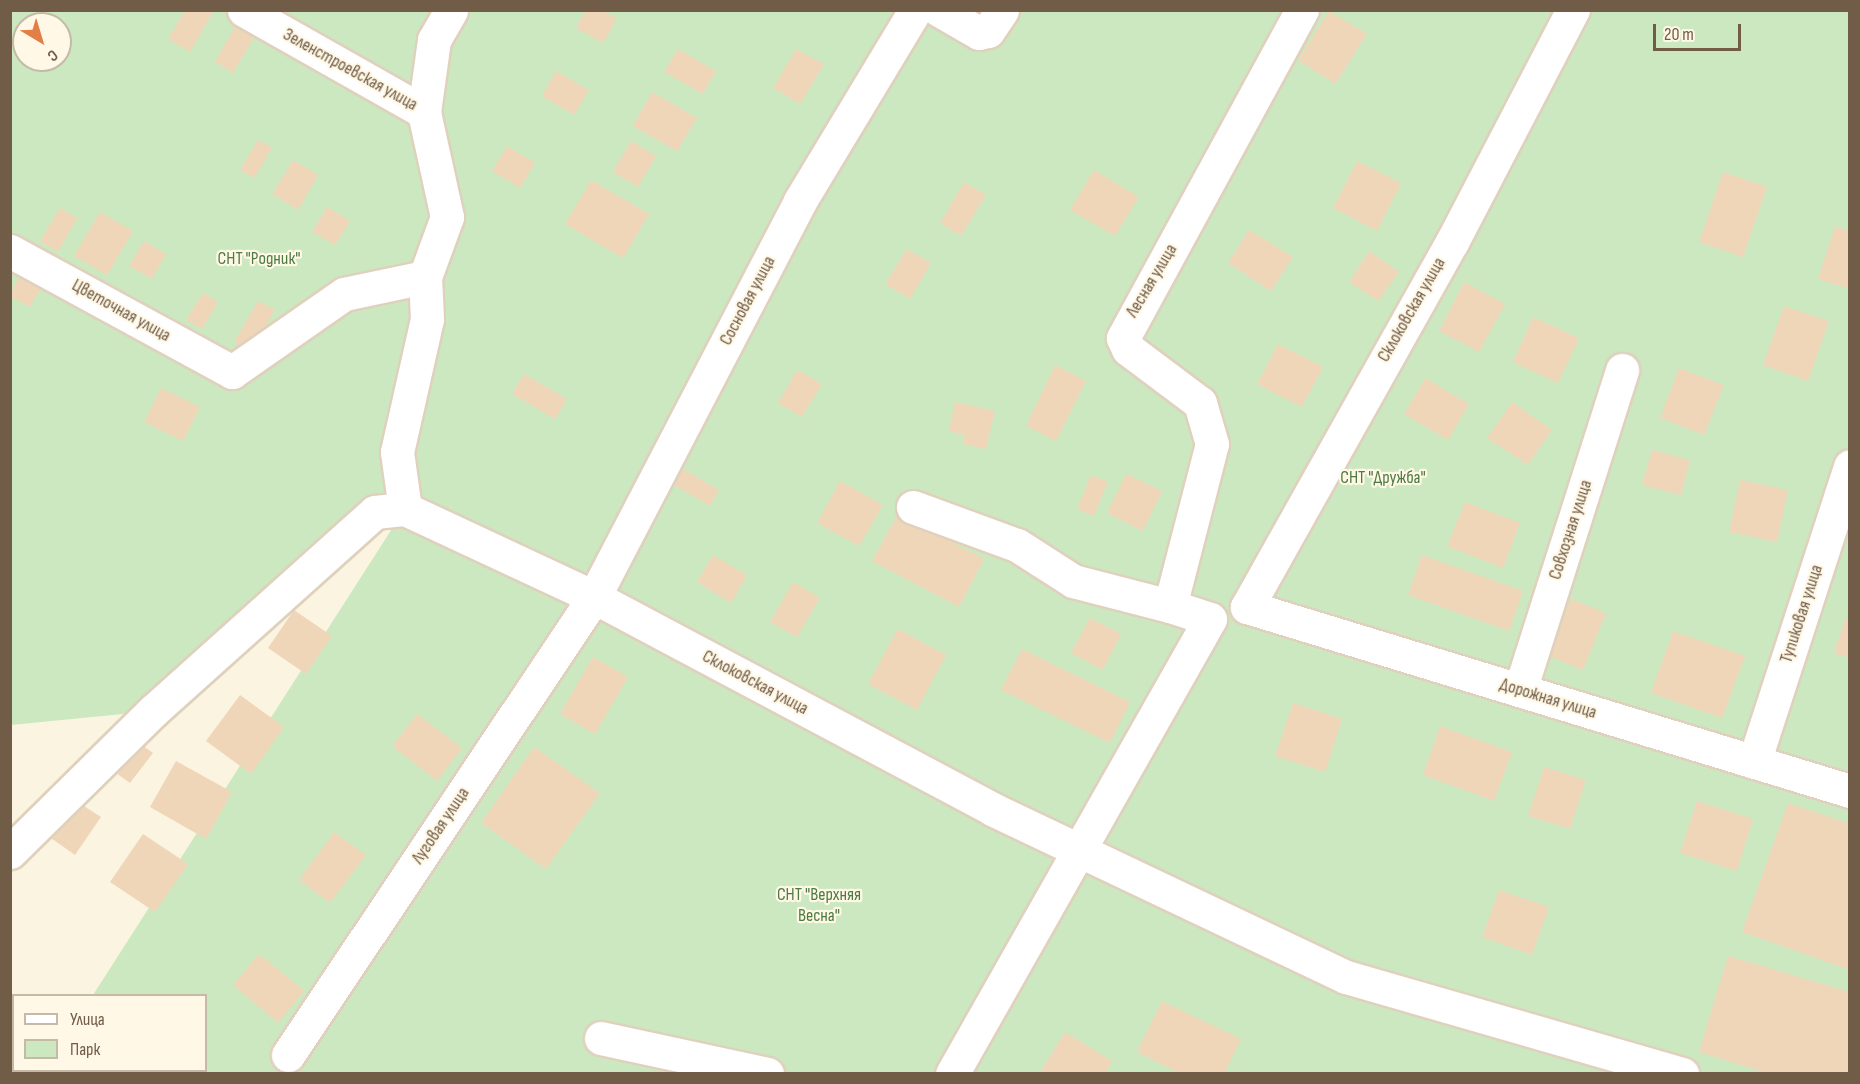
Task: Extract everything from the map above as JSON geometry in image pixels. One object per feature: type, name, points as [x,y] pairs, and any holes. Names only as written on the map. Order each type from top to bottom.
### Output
[{"type":"street","name":"Зеленстроевская улица","points":[[244,10],[424,112]]},
{"type":"street","points":[[10,852],[153,711],[375,512],[405,509],[397,452],[427,319],[425,277],[447,217],[424,112],[434,40],[451,10]]},
{"type":"street","name":"Сосновая улица","points":[[594,597],[800,201],[915,10]]},
{"type":"street","points":[[939,10],[979,33],[988,31],[1002,10]]},
{"type":"street","name":"Лесная улица","points":[[1170,606],[1212,444],[1200,403],[1128,349],[1126,325],[1250,112],[1302,10]]},
{"type":"street","name":"Склоковская улица","points":[[1247,608],[1452,242],[1573,10]]},
{"type":"street","name":"Цветочная улица","points":[[10,251],[232,372],[344,294],[425,277]]},
{"type":"street","name":"Совхозная улица","points":[[1520,690],[1622,370]]},
{"type":"street","name":"Тупиковая улица","points":[[1754,762],[1850,466]]},
{"type":"street","points":[[913,507],[1017,545],[1073,581],[1170,606],[1210,619],[1247,608]]},
{"type":"street","name":"Склоковская улица","points":[[405,509],[594,597],[992,809],[1346,977],[1682,1074]]},
{"type":"street","name":"Луговая улица","points":[[288,1055],[594,597]]},
{"type":"street","name":"Дорожная улица","points":[[1247,608],[1850,791]]},
{"type":"street","points":[[952,1074],[995,1005],[1077,848],[1124,776],[1210,619]]},
{"type":"street","points":[[602,1038],[767,1074]]},
{"type":"green space","name":"СНТ \"Дружба\"","points":[[11,11],[1849,11],[1849,1073],[43,1073],[207,1072],[207,994],[94,994],[404,510],[153,711],[11,725]]},
{"type":"building","points":[[185,10],[214,10],[190,52],[168,39]]},
{"type":"building","points":[[586,10],[602,10],[617,19],[603,43],[576,28]]},
{"type":"building","points":[[1329,11],[1367,34],[1335,84],[1298,60]]},
{"type":"building","points":[[237,23],[256,34],[233,73],[215,62]]},
{"type":"building","points":[[678,49],[716,71],[703,94],[664,72]]},
{"type":"building","points":[[796,49],[824,64],[800,104],[773,88]]},
{"type":"building","points":[[556,71],[589,90],[574,115],[542,96]]},
{"type":"building","points":[[652,92],[697,118],[677,151],[633,126]]},
{"type":"building","points":[[258,140],[272,148],[254,178],[240,170]]},
{"type":"building","points":[[631,141],[656,156],[638,187],[613,172]]},
{"type":"building","points":[[507,146],[535,163],[520,188],[492,171]]},
{"type":"building","points":[[293,160],[318,175],[298,210],[272,194]]},
{"type":"building","points":[[1357,161],[1401,183],[1377,231],[1333,208]]},
{"type":"building","points":[[1094,170],[1139,197],[1115,236],[1070,210]]},
{"type":"building","points":[[1723,172],[1767,187],[1743,257],[1699,242]]},
{"type":"building","points":[[591,180],[649,214],[623,258],[565,224]]},
{"type":"building","points":[[964,182],[986,195],[961,236],[940,223]]},
{"type":"building","points":[[327,207],[350,221],[335,245],[312,232]]},
{"type":"building","points":[[60,208],[77,218],[58,252],[40,241]]},
{"type":"building","points":[[100,212],[133,231],[107,275],[74,256]]},
{"type":"building","points":[[1835,226],[1850,231],[1850,289],[1818,279]]},
{"type":"building","points":[[1249,230],[1293,257],[1271,291],[1228,263]]},
{"type":"building","points":[[144,241],[166,254],[152,279],[129,266]]},
{"type":"building","points":[[907,249],[931,263],[910,299],[885,284]]},
{"type":"building","points":[[1369,251],[1399,272],[1378,301],[1349,282]]},
{"type":"building","points":[[22,269],[44,282],[30,307],[10,296]]},
{"type":"building","points":[[1464,282],[1505,304],[1479,352],[1439,331]]},
{"type":"building","points":[[203,293],[218,302],[202,329],[186,320]]},
{"type":"building","points":[[258,301],[275,310],[250,352],[234,342]]},
{"type":"building","points":[[1784,306],[1829,321],[1808,381],[1763,365]]},
{"type":"building","points":[[1533,317],[1579,338],[1558,383],[1513,362]]},
{"type":"building","points":[[1278,344],[1323,367],[1302,407],[1257,384]]},
{"type":"building","points":[[1055,365],[1086,381],[1056,441],[1026,426]]},
{"type":"building","points":[[1679,368],[1724,385],[1704,435],[1660,418]]},
{"type":"building","points":[[797,370],[822,384],[802,417],[778,403]]},
{"type":"building","points":[[524,374],[567,399],[555,419],[512,394]]},
{"type":"building","points":[[1425,378],[1469,404],[1448,440],[1404,414]]},
{"type":"building","points":[[161,388],[200,407],[183,441],[144,422]]},
{"type":"building","points":[[955,402],[995,411],[986,449],[963,444],[965,435],[949,431]]},
{"type":"building","points":[[1512,402],[1552,430],[1528,465],[1487,438]]},
{"type":"building","points":[[1652,450],[1690,460],[1681,495],[1642,485]]},
{"type":"building","points":[[683,469],[719,490],[710,506],[674,485]]},
{"type":"building","points":[[1126,474],[1162,491],[1143,531],[1107,513]]},
{"type":"building","points":[[1091,475],[1108,482],[1094,516],[1077,509]]},
{"type":"building","points":[[1740,480],[1788,490],[1777,542],[1729,532]]},
{"type":"building","points":[[840,481],[883,505],[859,546],[817,523]]},
{"type":"building","points":[[1465,502],[1520,523],[1503,568],[1447,546]]},
{"type":"building","points":[[898,514],[984,559],[959,607],[872,561]]},
{"type":"building","points":[[713,555],[747,575],[731,603],[697,582]]},
{"type":"building","points":[[1422,555],[1523,591],[1509,631],[1408,595]]},
{"type":"building","points":[[793,582],[820,598],[797,637],[770,622]]},
{"type":"building","points":[[1571,599],[1606,613],[1583,670],[1547,655]]},
{"type":"building","points":[[294,610],[332,636],[306,674],[268,648]]},
{"type":"building","points":[[1090,618],[1121,634],[1103,670],[1071,653]]},
{"type":"building","points":[[1845,619],[1850,620],[1850,658],[1834,653]]},
{"type":"building","points":[[898,629],[946,655],[917,710],[868,684]]},
{"type":"building","points":[[1673,631],[1745,656],[1722,718],[1651,693]]},
{"type":"building","points":[[1022,649],[1130,702],[1110,743],[1001,690]]},
{"type":"building","points":[[593,657],[628,677],[595,734],[560,714]]},
{"type":"building","points":[[240,695],[284,727],[251,774],[206,741]]},
{"type":"building","points":[[1293,703],[1342,719],[1325,772],[1275,756]]},
{"type":"building","points":[[417,714],[462,748],[437,781],[392,746]]},
{"type":"building","points":[[1440,726],[1512,752],[1494,801],[1423,775]]},
{"type":"building","points":[[132,738],[153,753],[130,783],[109,768]]},
{"type":"building","points":[[534,747],[600,793],[546,869],[481,823]]},
{"type":"building","points":[[176,761],[232,792],[206,839],[150,807]]},
{"type":"building","points":[[1544,767],[1586,780],[1570,829],[1528,816]]},
{"type":"building","points":[[73,799],[101,817],[75,855],[48,836]]},
{"type":"building","points":[[1697,801],[1753,819],[1737,871],[1680,853]]},
{"type":"building","points":[[1788,803],[1850,824],[1850,970],[1742,932]]},
{"type":"building","points":[[334,832],[366,855],[330,903],[299,880]]},
{"type":"building","points":[[143,834],[188,864],[155,912],[110,882]]},
{"type":"building","points":[[1499,890],[1549,907],[1532,955],[1482,937]]},
{"type":"building","points":[[259,954],[304,991],[278,1023],[233,985]]},
{"type":"building","points":[[1728,956],[1850,992],[1850,1074],[1770,1074],[1699,1052]]},
{"type":"building","points":[[1162,1001],[1241,1039],[1224,1074],[1181,1074],[1137,1052]]},
{"type":"building","points":[[1065,1032],[1112,1061],[1105,1074],[1039,1074]]},
{"type":"park label","name":"СНТ \"Родник\"","points":[[259,259]]},
{"type":"park label","name":"СНТ \"Верхняя Весна\"","points":[[819,906]]}]
